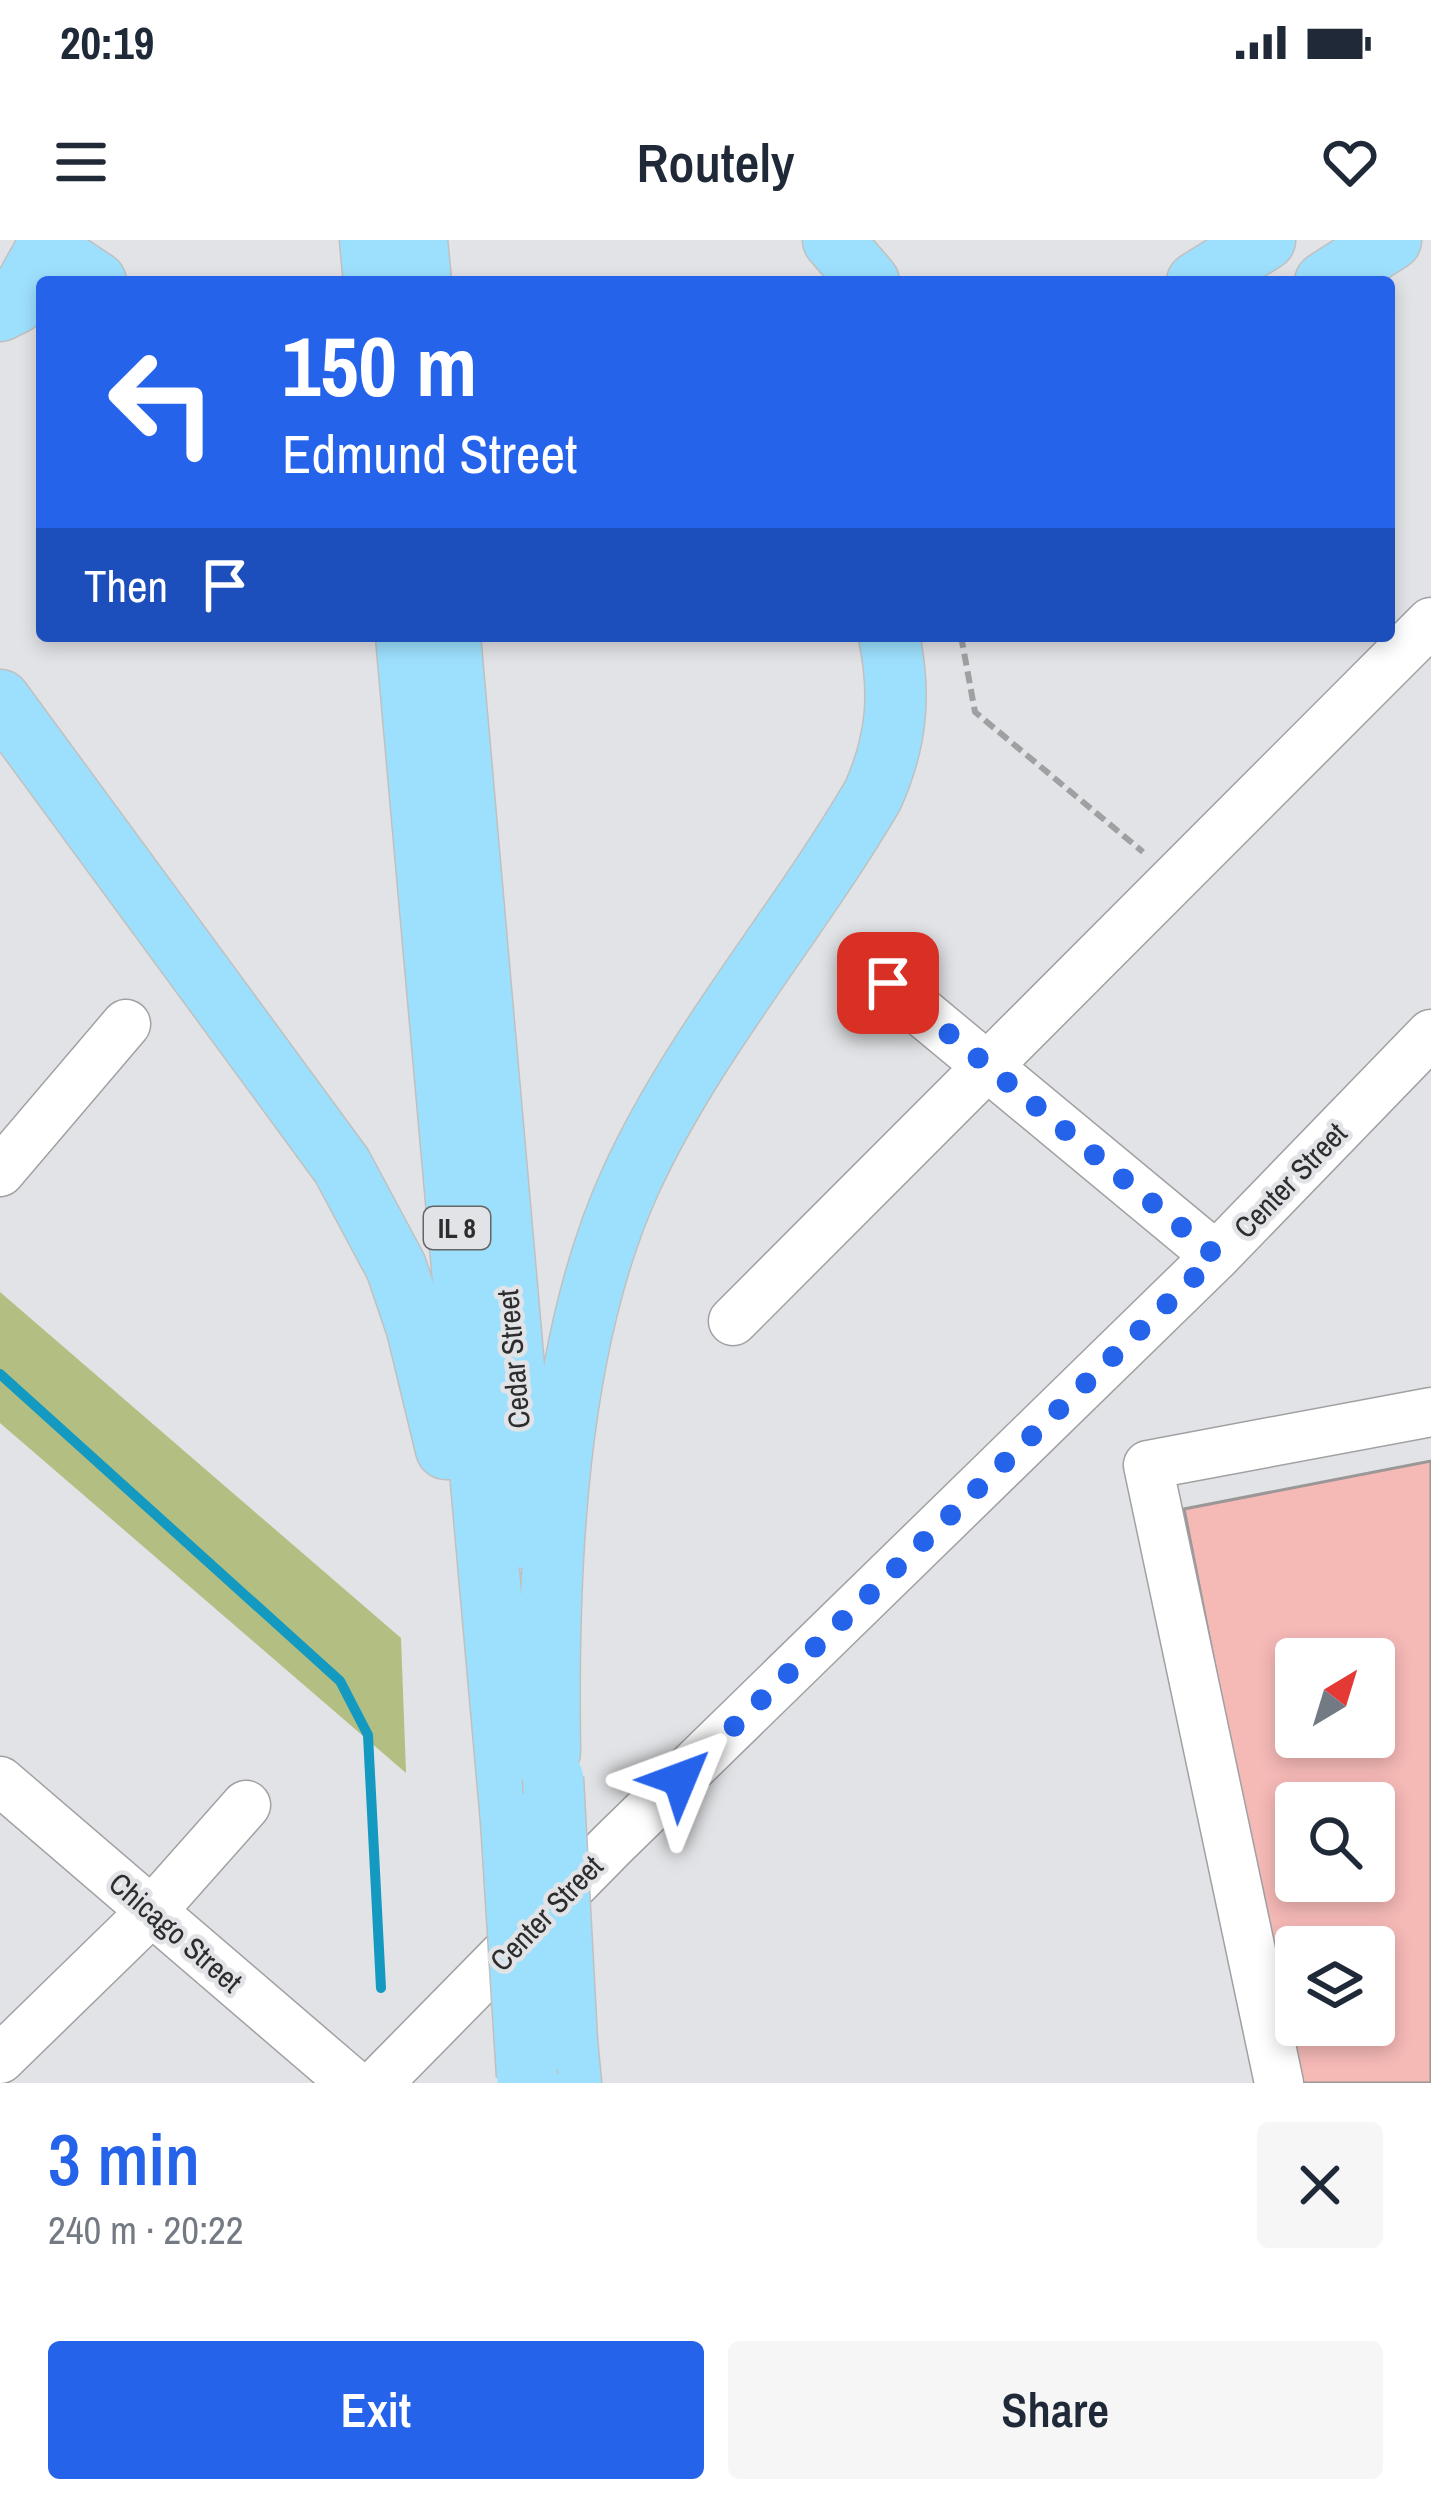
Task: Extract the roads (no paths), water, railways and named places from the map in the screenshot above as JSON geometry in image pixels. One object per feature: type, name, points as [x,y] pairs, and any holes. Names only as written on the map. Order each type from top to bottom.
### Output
[{"type":"main road","points":[[370,240],[373,276]]},
{"type":"main road","points":[[417,240],[420,276]]},
{"type":"main road","points":[[800,240],[821,276]]},
{"type":"main road","points":[[833,240],[864,276]]},
{"type":"main road","points":[[1206,276],[1265,240]]},
{"type":"main road","points":[[1334,276],[1391,240]]},
{"type":"main road","points":[[15,306],[36,280]]},
{"type":"main road","name":"Cedar Street","points":[[407,642],[511,1821],[548,2071]]},
{"type":"main road","name":"Cedar Street","points":[[451,642],[552,1765],[548,2071]]},
{"type":"main road","points":[[552,1765],[551,1584],[567,1426],[600,1259],[632,1177],[664,1117],[873,795],[891,747],[897,713],[898,678],[890,642]]},
{"type":"main road","points":[[0,700],[342,1166],[365,1205],[396,1268],[417,1329],[497,1669]]},
{"type":"main road","points":[[0,722],[58,782]]},
{"type":"street","points":[[733,1321],[1431,622]]},
{"type":"street","points":[[888,983],[1216,1256]]},
{"type":"street","points":[[0,1172],[126,1024]]},
{"type":"street","name":"Center Street","points":[[378,2083],[612,1844],[1216,1256],[1431,1034]]},
{"type":"street","points":[[1279,2083],[1148,1465],[1431,1412]]},
{"type":"street","name":"Chicago Street","points":[[0,1781],[352,2083]]},
{"type":"street","points":[[0,2059],[152,1911],[246,1805]]},
{"type":"waterway","points":[[0,1374],[340,1681],[368,1735],[381,1988]]}]
